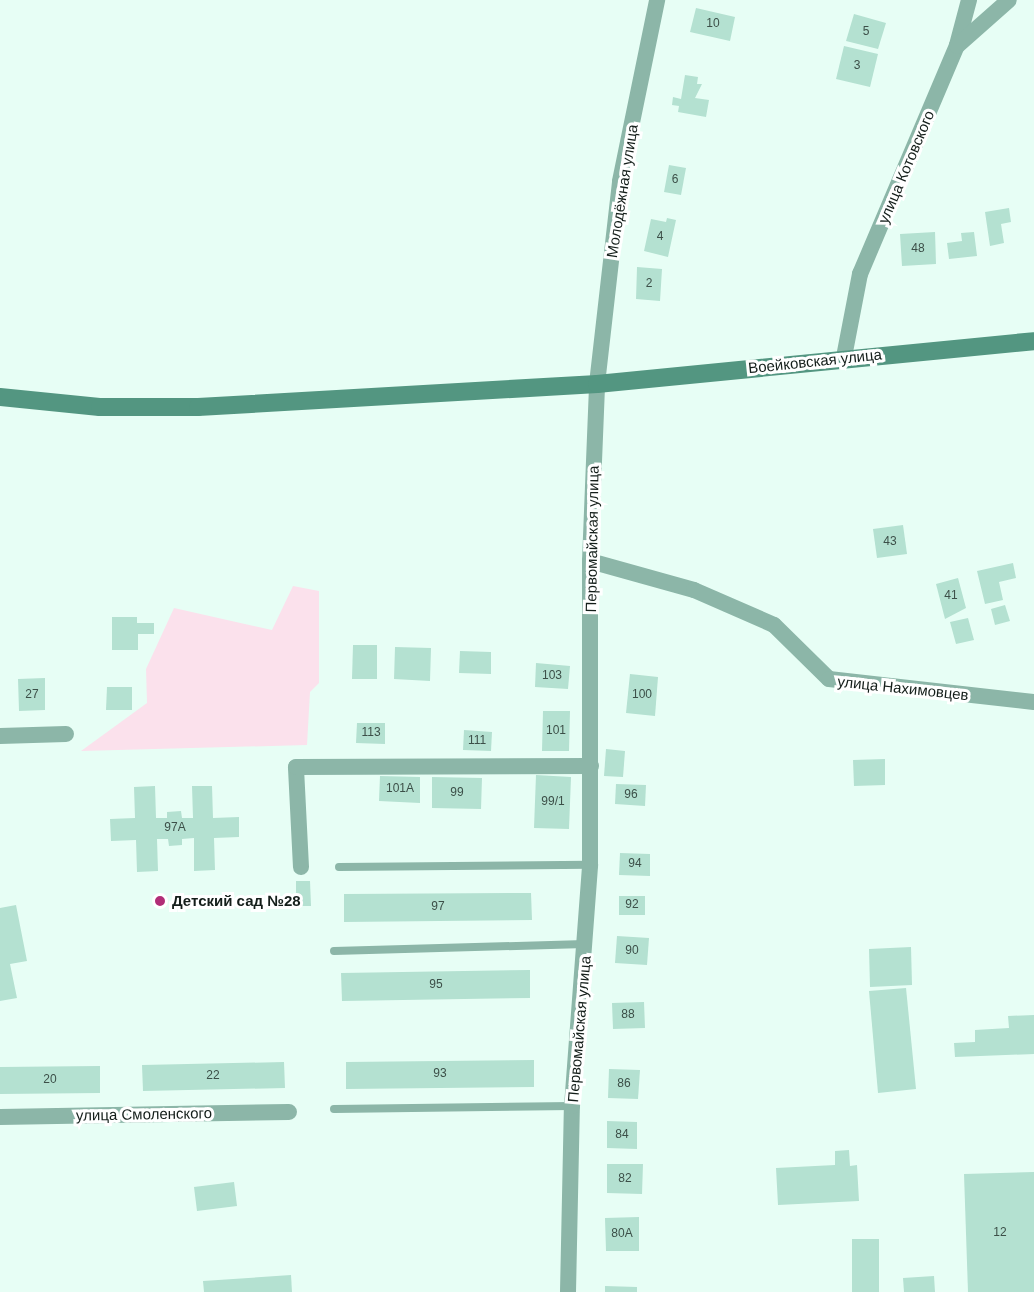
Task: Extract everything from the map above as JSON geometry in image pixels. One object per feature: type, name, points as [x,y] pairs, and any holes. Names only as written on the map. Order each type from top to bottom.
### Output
[{"type":"main road","name":"Воейковская улица","points":[[0,398],[100,406],[198,407],[597,384],[844,357],[1034,341]]},
{"type":"street","name":"Молодёжная улица","points":[[597,384],[620,181],[657,0]]},
{"type":"street","points":[[957,46],[969,0]]},
{"type":"street","name":"улица Котовского","points":[[844,357],[860,274],[957,46],[1009,0]]},
{"type":"street","name":"Первомайская улица","points":[[568,1292],[572,1106],[586,944],[590,865],[590,561],[597,384]]},
{"type":"street","name":"улица Нахимовцев","points":[[590,561],[693,590],[774,625],[829,679],[1034,702]]},
{"type":"street","points":[[0,736],[66,734]]},
{"type":"street","points":[[301,867],[296,767],[591,766]]},
{"type":"street","name":"улица Смоленского","points":[[0,1118],[289,1112]]},
{"type":"lane","points":[[339,867],[590,865]]},
{"type":"lane","points":[[334,951],[586,944]]},
{"type":"lane","points":[[334,1109],[572,1106]]},
{"type":"shaded area","points":[[293,586],[319,591],[319,683],[310,692],[307,745],[81,751],[147,703],[146,669],[174,608],[272,630]]},
{"type":"building","points":[[696,8],[735,17],[730,41],[690,32]]},
{"type":"building","points":[[854,14],[886,23],[878,49],[846,41]]},
{"type":"building","points":[[844,46],[878,54],[870,87],[836,79]]},
{"type":"building","points":[[685,75],[698,77],[697,84],[702,84],[695,98],[709,100],[706,117],[678,112],[679,106],[672,105],[673,97],[681,99]]},
{"type":"building","points":[[669,165],[686,168],[681,195],[664,192]]},
{"type":"building","points":[[1009,208],[1011,222],[1001,224],[1004,243],[990,246],[985,212]]},
{"type":"building","points":[[667,218],[676,220],[668,257],[644,251],[651,219],[666,222]]},
{"type":"building","points":[[935,232],[936,264],[902,266],[900,234]]},
{"type":"building","points":[[974,232],[977,256],[949,259],[947,243],[962,241],[961,233]]},
{"type":"building","points":[[637,267],[662,269],[660,301],[636,299]]},
{"type":"building","points":[[903,525],[907,554],[877,558],[873,529]]},
{"type":"building","points":[[1013,563],[1016,578],[999,582],[1003,600],[985,604],[977,571]]},
{"type":"building","points":[[958,578],[966,608],[945,619],[936,584]]},
{"type":"building","points":[[1005,605],[1010,621],[995,625],[991,609]]},
{"type":"building","points":[[112,617],[137,617],[137,623],[154,623],[154,634],[138,634],[138,650],[112,650]]},
{"type":"building","points":[[968,618],[974,640],[956,644],[950,622]]},
{"type":"building","points":[[353,645],[377,645],[377,679],[352,679]]},
{"type":"building","points":[[395,647],[431,648],[430,681],[394,679]]},
{"type":"building","points":[[460,651],[491,652],[491,674],[459,673]]},
{"type":"building","points":[[536,663],[570,666],[568,689],[535,687]]},
{"type":"building","points":[[630,674],[658,677],[655,716],[626,713]]},
{"type":"building","points":[[45,678],[45,710],[19,711],[18,679]]},
{"type":"building","points":[[107,687],[132,687],[132,710],[106,710]]},
{"type":"building","points":[[543,711],[570,711],[569,751],[542,751]]},
{"type":"building","points":[[357,723],[385,723],[385,744],[356,743]]},
{"type":"building","points":[[464,730],[492,732],[491,751],[463,750]]},
{"type":"building","points":[[606,749],[625,751],[623,777],[604,776]]},
{"type":"building","points":[[885,759],[885,785],[854,786],[853,760]]},
{"type":"building","points":[[536,775],[571,777],[569,829],[534,828]]},
{"type":"building","points":[[380,776],[420,777],[420,803],[379,801]]},
{"type":"building","points":[[432,777],[482,778],[481,809],[432,808]]},
{"type":"building","points":[[616,784],[646,785],[645,806],[615,804]]},
{"type":"building","points":[[155,786],[156,818],[167,818],[167,812],[181,811],[182,818],[193,818],[192,786],[212,786],[213,818],[239,817],[239,837],[214,838],[215,870],[194,871],[194,838],[182,839],[182,845],[169,846],[168,839],[157,839],[158,871],[137,872],[136,840],[111,841],[110,819],[135,818],[134,787]]},
{"type":"building","points":[[620,853],[650,854],[650,876],[619,875]]},
{"type":"building","points":[[296,881],[310,881],[311,906],[296,906]]},
{"type":"building","points":[[531,893],[532,920],[344,922],[344,894]]},
{"type":"building","points":[[619,896],[645,896],[645,915],[619,915]]},
{"type":"building","points":[[16,905],[27,961],[10,964],[17,998],[0,1001],[0,908]]},
{"type":"building","points":[[617,936],[649,938],[647,965],[615,963]]},
{"type":"building","points":[[911,947],[912,985],[870,987],[869,949]]},
{"type":"building","points":[[530,970],[530,998],[342,1001],[341,973]]},
{"type":"building","points":[[906,988],[916,1089],[878,1093],[869,991]]},
{"type":"building","points":[[644,1002],[645,1028],[613,1029],[612,1003]]},
{"type":"building","points":[[1034,1015],[1034,1054],[955,1057],[954,1043],[975,1042],[975,1030],[1009,1028],[1008,1016]]},
{"type":"building","points":[[534,1060],[534,1087],[346,1089],[346,1062]]},
{"type":"building","points":[[284,1062],[285,1088],[143,1091],[142,1065]]},
{"type":"building","points":[[100,1066],[100,1093],[0,1094],[0,1067]]},
{"type":"building","points":[[609,1069],[640,1070],[638,1099],[608,1098]]},
{"type":"building","points":[[607,1121],[637,1122],[637,1149],[607,1148]]},
{"type":"building","points":[[849,1150],[850,1166],[857,1165],[859,1201],[778,1205],[776,1168],[835,1165],[835,1151]]},
{"type":"building","points":[[607,1164],[643,1164],[642,1194],[607,1193]]},
{"type":"building","points":[[1034,1172],[1034,1292],[968,1292],[964,1174]]},
{"type":"building","points":[[234,1182],[237,1206],[197,1211],[194,1187]]},
{"type":"building","points":[[639,1217],[639,1251],[606,1251],[605,1218]]},
{"type":"building","points":[[852,1239],[879,1239],[879,1292],[852,1292]]},
{"type":"building","points":[[291,1275],[292,1292],[204,1292],[203,1281]]},
{"type":"building","points":[[934,1276],[935,1292],[904,1292],[903,1278]]},
{"type":"building","points":[[605,1286],[637,1287],[637,1292],[605,1292]]},
{"type":"place","name":"Детский сад №28","points":[[160,901]]}]
